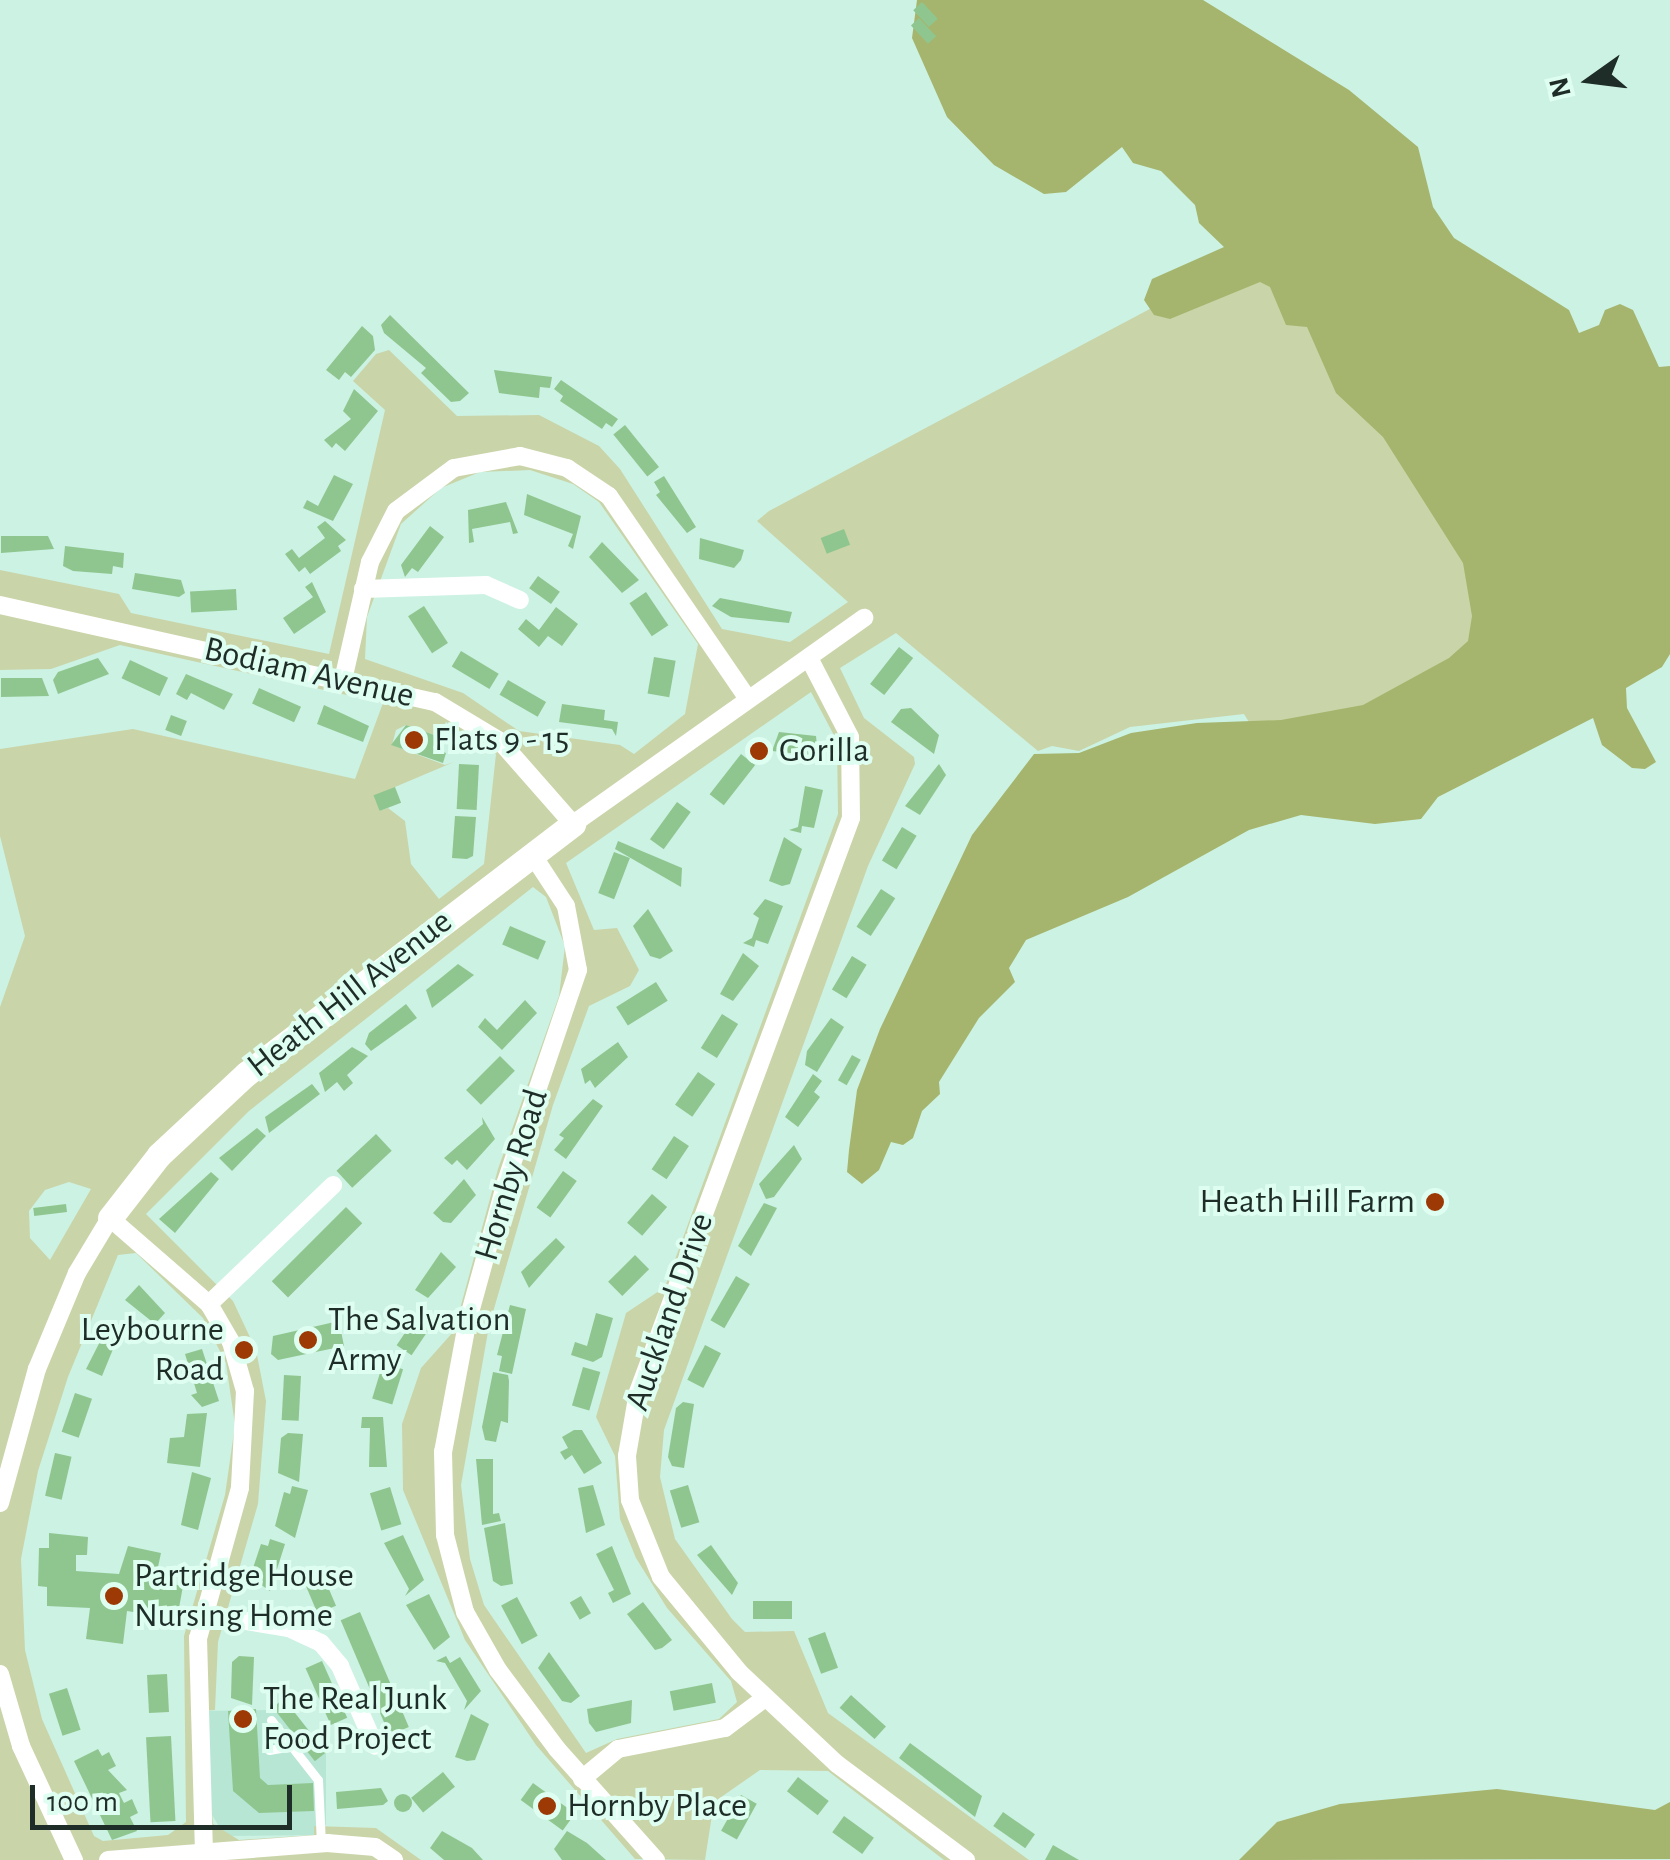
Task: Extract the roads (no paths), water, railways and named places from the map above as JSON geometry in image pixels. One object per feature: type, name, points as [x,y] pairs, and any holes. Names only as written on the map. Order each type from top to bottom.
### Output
[{"type":"street","points":[[343,680],[363,588],[382,530],[422,486],[486,458],[552,462],[597,485],[620,509],[748,699]]},
{"type":"street","points":[[363,588],[486,585],[520,600]]},
{"type":"street","name":"Bodiam Avenue","points":[[0,604],[426,698],[472,720],[523,763],[573,824]]},
{"type":"street","name":"Heath Hill Avenue","points":[[0,1503],[43,1354],[110,1218],[159,1155],[246,1074],[532,854],[864,618]]},
{"type":"street","name":"Auckland Drive","points":[[809,658],[850,737],[855,769],[850,818],[638,1392],[627,1456],[634,1520],[652,1561],[700,1629],[766,1698],[862,1784],[966,1860]]},
{"type":"street","name":"Hornby Road","points":[[532,854],[566,906],[578,970],[511,1167],[468,1324],[443,1452],[443,1517],[454,1581],[480,1642],[582,1779],[656,1860]]},
{"type":"street","points":[[208,1304],[332,1185]]},
{"type":"street","points":[[110,1218],[208,1304],[238,1362],[247,1420],[237,1499],[204,1614],[195,1682],[204,1853]]},
{"type":"street","points":[[204,1614],[289,1628],[321,1643],[340,1666],[364,1736]]},
{"type":"street","points":[[0,1674],[22,1746],[74,1860]]},
{"type":"street","points":[[582,1779],[618,1748],[726,1728],[766,1698]]},
{"type":"street","points":[[108,1860],[321,1844],[365,1845],[394,1860]]},
{"type":"lane","points":[[271,1720],[318,1780],[321,1844]]},
{"type":"lane","points":[[269,1750],[292,1746]]},
{"type":"place","name":"Flats 9 - 15","points":[[414,740]]},
{"type":"place","name":"Gorilla","points":[[759,751]]},
{"type":"place","name":"Heath Hill Farm","points":[[1435,1202]]},
{"type":"place","name":"The Salvation Army","points":[[308,1340]]},
{"type":"place","name":"Leybourne Road","points":[[244,1350]]},
{"type":"place","name":"Partridge House Nursing Home","points":[[114,1596]]},
{"type":"place","name":"The Real Junk Food Project","points":[[243,1719]]},
{"type":"place","name":"Hornby Place","points":[[547,1806]]}]
